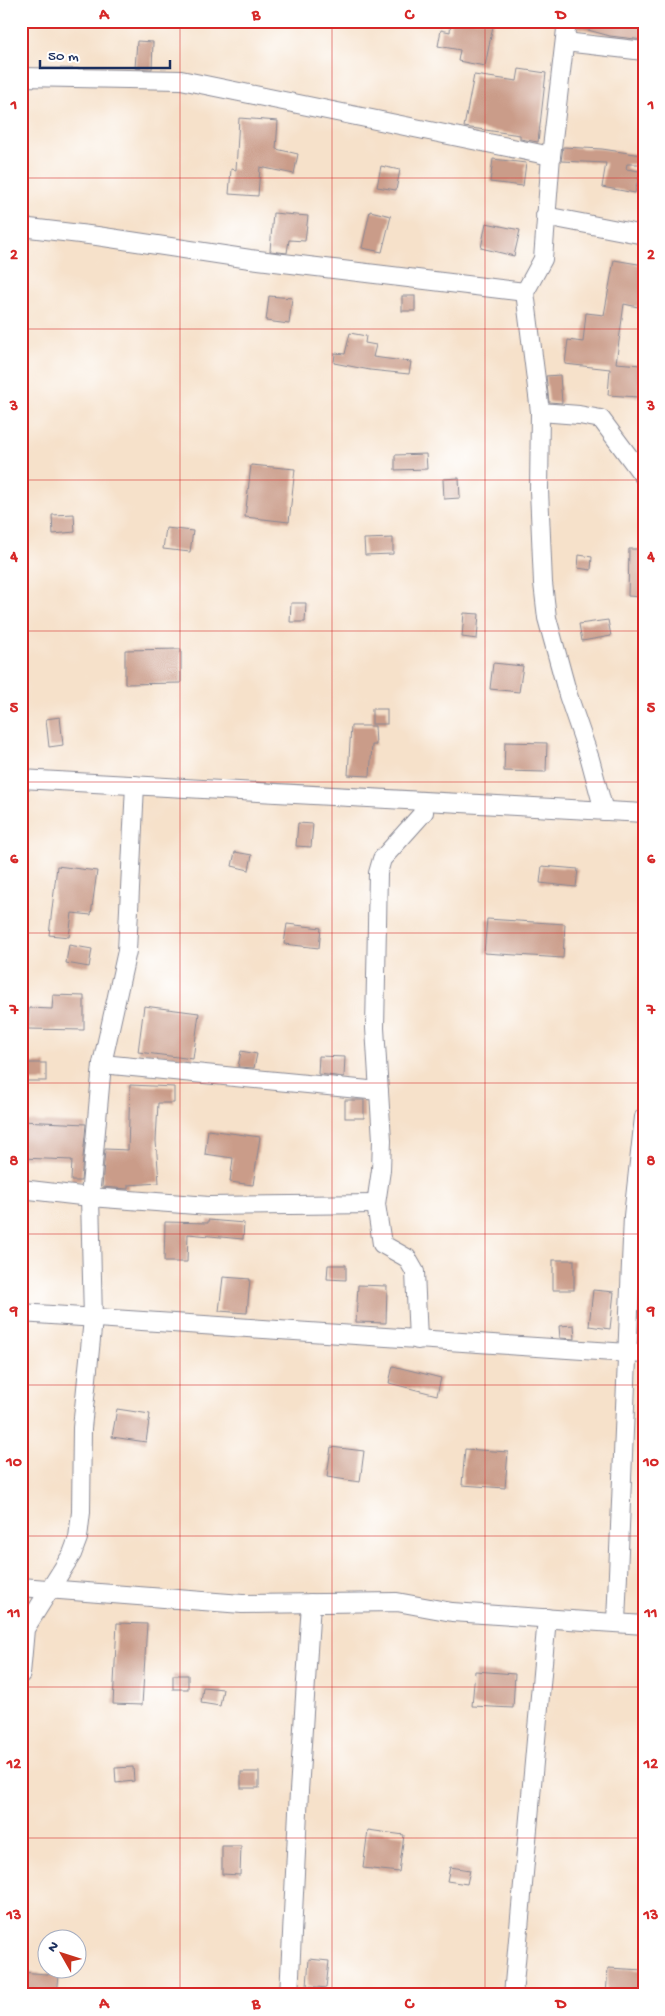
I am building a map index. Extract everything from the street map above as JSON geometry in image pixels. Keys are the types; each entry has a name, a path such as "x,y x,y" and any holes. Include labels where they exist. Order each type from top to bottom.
{"street":[{"path":"567,21 550,156 542,259 525,292 540,412 539,490 543,583 548,618 568,695 590,759 604,811"},
{"path":"565,42 644,51"},
{"path":"21,77 180,80 550,156"},
{"path":"546,216 644,235"},
{"path":"21,227 97,236 250,259 525,292"},
{"path":"540,412 601,418 644,476"},
{"path":"21,779 644,813"},
{"path":"21,1674 25,1629 72,1554 78,1538 81,1512 82,1428 94,1318 90,1197 102,1064 127,951 135,785"},
{"path":"418,1340 415,1272 407,1258 382,1244 376,1204 381,1170 382,1140 375,1028 378,873 382,859 424,812 420,801"},
{"path":"102,1064 379,1091"},
{"path":"616,1622 636,1353 639,1216 644,1117"},
{"path":"21,1189 90,1197 210,1206 376,1204"},
{"path":"21,1313 636,1353"},
{"path":"21,1587 242,1604 397,1602 452,1612 644,1625"},
{"path":"289,1995 299,1790 311,1603"},
{"path":"513,1995 547,1618"}],"building":[{"path":"451,21 494,21 485,66 458,61 460,50 438,46 441,30 450,32"},
{"path":"577,21 638,21 644,23 644,40 610,36 577,27"},
{"path":"137,41 153,42 152,69 135,68"},
{"path":"519,69 546,73 538,142 520,139 520,135 464,127 474,75 517,81"},
{"path":"239,118 278,121 276,149 298,154 294,174 260,167 258,196 229,194 231,169 236,170"},
{"path":"563,147 602,149 642,155 641,164 627,164 626,169 640,171 635,193 602,187 606,163 561,161"},
{"path":"493,159 526,163 523,186 490,182"},
{"path":"381,166 400,170 396,190 377,187"},
{"path":"370,211 391,216 382,252 362,248"},
{"path":"273,213 308,216 305,241 289,240 287,253 270,251"},
{"path":"486,223 520,230 514,256 481,248"},
{"path":"614,260 644,265 644,279 638,307 624,304 616,363 641,365 638,397 608,395 610,369 565,364 568,340 583,342 586,313 604,315"},
{"path":"269,296 292,298 289,324 266,321"},
{"path":"402,296 415,296 415,311 402,311"},
{"path":"350,333 366,336 365,343 376,345 373,357 411,362 409,374 370,370 334,363 335,353 345,354"},
{"path":"560,375 562,403 549,402 546,376"},
{"path":"426,454 427,469 395,470 395,455"},
{"path":"251,465 295,469 289,522 245,517"},
{"path":"459,478 460,498 444,499 443,479"},
{"path":"74,514 75,532 53,534 52,515"},
{"path":"166,528 193,531 190,552 163,549"},
{"path":"393,538 393,554 365,555 364,539"},
{"path":"629,549 641,549 641,597 628,596"},
{"path":"579,555 592,557 591,570 578,568"},
{"path":"291,603 306,603 305,622 290,622"},
{"path":"464,613 479,614 477,639 462,637"},
{"path":"608,620 611,636 582,641 579,624"},
{"path":"181,649 181,683 125,684 125,650"},
{"path":"493,663 523,666 519,692 490,689"},
{"path":"372,709 387,709 387,724 372,724"},
{"path":"60,717 63,745 49,747 46,719"},
{"path":"351,726 375,726 376,745 372,745 370,776 348,775"},
{"path":"505,742 547,743 546,772 504,771"},
{"path":"298,823 313,824 311,847 296,846"},
{"path":"235,852 252,855 249,870 232,866"},
{"path":"57,866 97,871 91,915 72,913 69,937 49,935"},
{"path":"542,866 578,869 576,887 540,883"},
{"path":"487,919 565,924 563,958 484,953"},
{"path":"287,924 321,928 319,948 284,944"},
{"path":"69,945 92,949 89,967 66,963"},
{"path":"53,995 84,996 84,1030 28,1029 29,1008 52,1009"},
{"path":"144,1006 199,1013 193,1059 138,1052"},
{"path":"241,1051 257,1054 254,1068 238,1067"},
{"path":"319,1056 345,1057 344,1077 318,1074"},
{"path":"25,1063 46,1063 46,1081 25,1081"},
{"path":"130,1085 174,1087 174,1103 158,1103 156,1141 159,1183 128,1185 128,1189 102,1187 105,1149 128,1150"},
{"path":"345,1100 364,1100 364,1118 345,1118"},
{"path":"21,1121 86,1124 81,1181 71,1181 72,1160 21,1158"},
{"path":"208,1130 260,1137 253,1185 230,1182 233,1158 205,1154"},
{"path":"208,1220 244,1223 243,1239 188,1234 187,1262 164,1262 165,1222 208,1223"},
{"path":"553,1260 574,1260 574,1290 553,1290"},
{"path":"328,1265 346,1265 346,1280 327,1279"},
{"path":"223,1277 250,1279 247,1313 219,1311"},
{"path":"358,1285 387,1286 386,1323 356,1322"},
{"path":"593,1290 614,1292 610,1329 589,1326"},
{"path":"574,1325 575,1339 560,1338 559,1326"},
{"path":"393,1366 441,1378 437,1395 389,1383"},
{"path":"117,1409 150,1414 146,1442 112,1437"},
{"path":"331,1447 364,1451 360,1482 327,1477"},
{"path":"465,1449 508,1452 505,1488 462,1485"},
{"path":"117,1623 147,1624 142,1705 113,1704"},
{"path":"475,1671 515,1674 513,1708 472,1706"},
{"path":"173,1675 188,1675 188,1689 173,1689"},
{"path":"203,1687 223,1689 220,1706 201,1703"},
{"path":"133,1767 134,1781 116,1783 115,1768"},
{"path":"241,1772 259,1772 259,1788 241,1788"},
{"path":"368,1830 404,1835 399,1872 363,1868"},
{"path":"222,1846 241,1846 240,1875 222,1874"},
{"path":"450,1867 470,1870 467,1884 447,1881"},
{"path":"309,1959 329,1961 326,1988 307,1986"},
{"path":"608,1968 644,1970 643,1995 606,1995"},
{"path":"21,1972 38,1973 38,1978 59,1978 57,1995 21,1995"}]}
